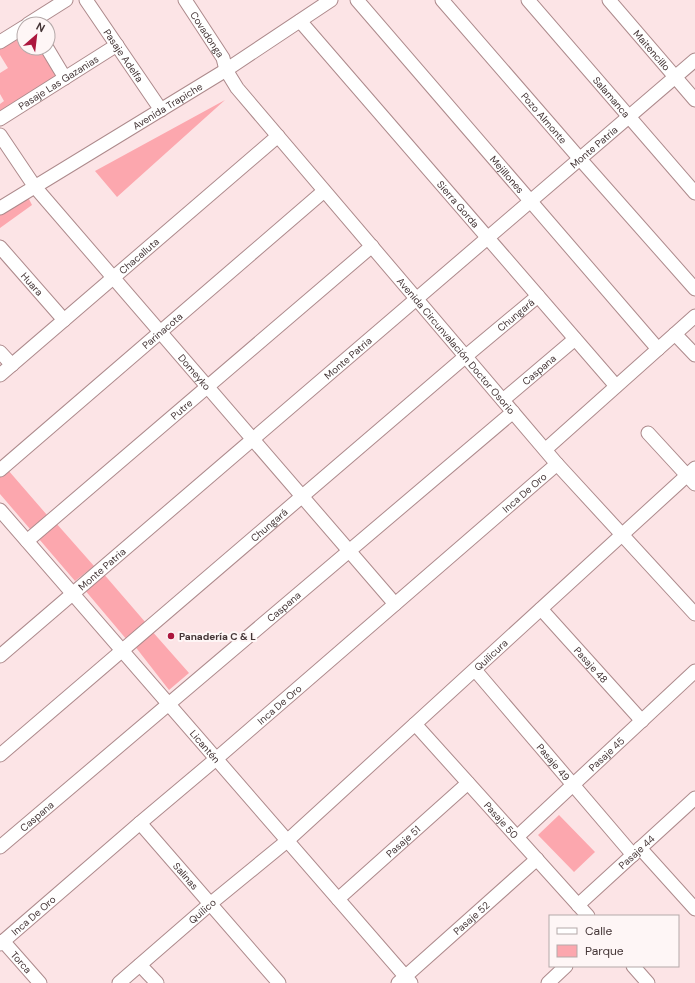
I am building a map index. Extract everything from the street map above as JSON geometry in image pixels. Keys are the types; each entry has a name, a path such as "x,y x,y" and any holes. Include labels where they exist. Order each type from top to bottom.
{"street":[{"path":"41,16 66,0"},
{"name":"Pasaje Adelfa","path":"86,0 161,110"},
{"name":"Covadonga","path":"185,0 223,58 226,70"},
{"name":"Avenida Trapiche","path":"0,208 226,70 331,0"},
{"name":"Mejillones","path":"356,0 658,349"},
{"name":"Pozo Almonte","path":"442,0 695,290"},
{"name":"Salamanca","path":"528,0 695,193"},
{"name":"Maitencillo","path":"609,0 695,100"},
{"name":"Sierra Gorda","path":"300,21 616,386"},
{"path":"0,42 16,32"},
{"name":"Pasaje Las Gazanias","path":"0,119 117,45"},
{"path":"52,56 65,78"},
{"name":"Monte Patria","path":"0,656 695,60"},
{"name":"Avenida Circunvalación Doctor Osorio","path":"226,70 237,88 557,464 695,614"},
{"name":"Domeyko","path":"0,135 35,187 395,604"},
{"name":"Chacalluta","path":"0,375 278,136"},
{"name":"Parinacota","path":"0,470 324,191"},
{"name":"Putre","path":"27,541 372,246"},
{"name":"Huara","path":"0,247 64,320"},
{"name":"Chungará","path":"0,755 538,296"},
{"path":"546,450 695,316"},
{"path":"675,334 695,355"},
{"name":"Caspana","path":"503,400 575,339"},
{"path":"0,352 12,365"},
{"name":"Caspana","path":"0,847 513,412"},
{"path":"648,433 692,476"},
{"name":"Inca De Oro","path":"1,943 557,464"},
{"name":"Quilicura","path":"288,841 622,535 692,476"},
{"name":"Licantén","path":"0,510 338,899 405,981"},
{"name":"Pasaje 48","path":"541,609 642,721"},
{"name":"Pasaje 49","path":"475,670 573,785 636,852 695,909"},
{"name":"Pasaje 45","path":"517,837 695,671"},
{"name":"Pasaje 50","path":"416,724 587,915"},
{"name":"Pasaje 51","path":"338,899 468,783"},
{"name":"Pasaje 44","path":"578,905 695,798"},
{"name":"Salinas","path":"140,823 279,983"},
{"name":"Quilico","path":"119,983 210,904 288,841"},
{"name":"Pasaje 52","path":"405,981 537,859"},
{"name":"Torca","path":"1,943 40,983"},
{"path":"140,964 157,983"},
{"path":"548,983 565,967"},
{"path":"634,967 648,983"}],"green space":[{"path":"16,34 16,56 51,56 63,77 0,118 0,104 4,101 0,94 0,73 8,68 0,55 0,44"},
{"path":"225,100 117,197 95,171"},
{"path":"28,197 32,205 0,228 0,215"},
{"path":"8,470 47,515 30,529 0,494 0,477"},
{"path":"56,523 94,566 75,581 39,539"},
{"path":"102,572 146,623 127,640 84,589"},
{"path":"151,630 189,673 169,690 134,645"},
{"path":"559,815 595,852 574,872 538,835"}],"place":[{"name":"Panadería C & L","path":"171,636"}]}
